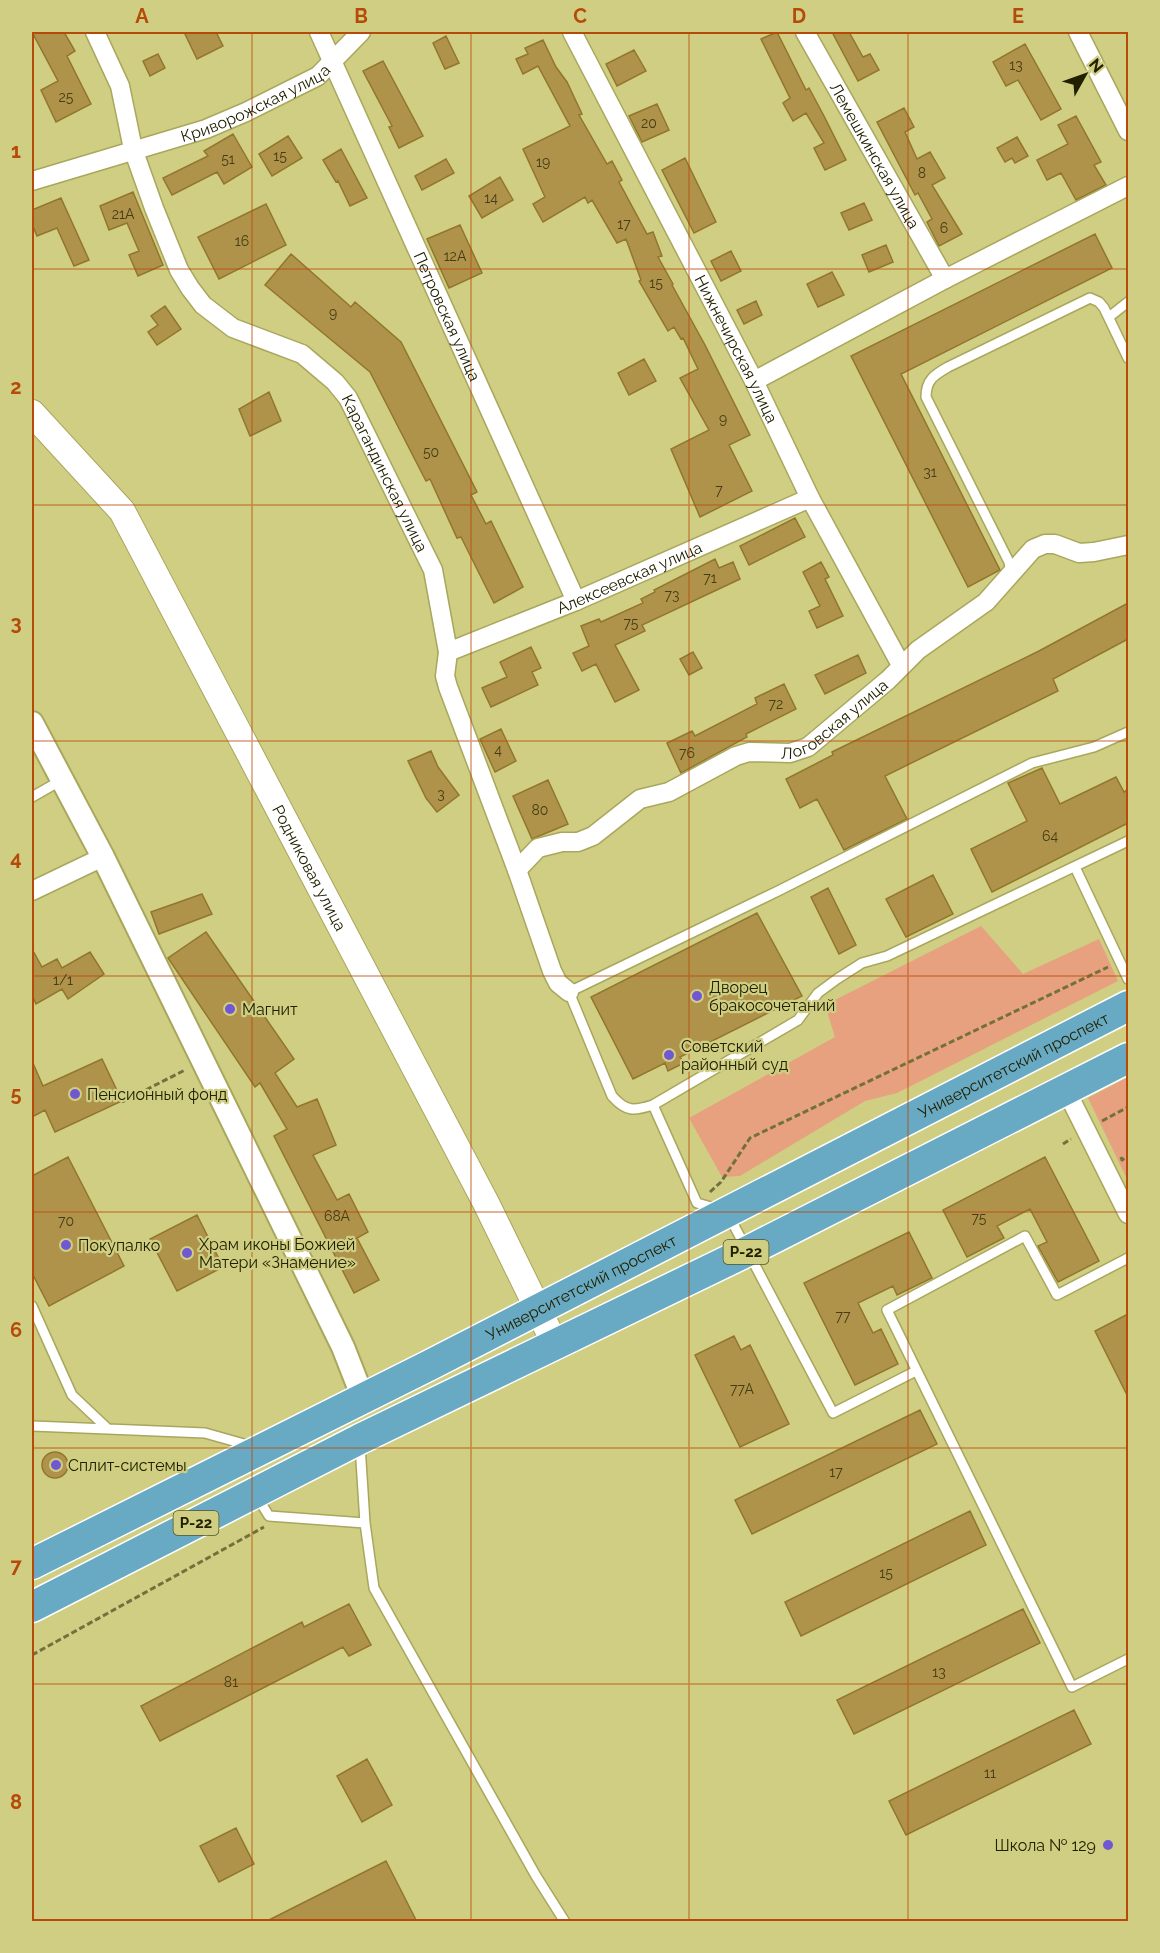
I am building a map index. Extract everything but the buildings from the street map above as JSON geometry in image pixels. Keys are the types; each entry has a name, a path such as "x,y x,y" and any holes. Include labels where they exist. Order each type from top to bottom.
{"highway":[{"name":"Университетский проспект","path":"32,1564 538,1310 1128,1006"},
{"name":"Р-22","path":"32,1607 360,1439 748,1251 1128,1058"}],"main road":[{"name":"Родниковая улица","path":"32,413 122,511 491,1213 555,1344"}],"street":[{"name":"Карагандинская улица","path":"94,32 120,86 134,149 179,270 203,305 233,328 302,354 335,382 348,398 433,570 448,652 445,676 448,687 517,870 552,971 558,983 569,992"},
{"name":"Петровская улица","path":"318,32 334,61 576,601"},
{"name":"Криворожская улица","path":"32,181 206,129 246,112 305,84 334,61 344,46 361,32"},
{"name":"Нижнечирская улица","path":"572,32 754,381 810,498 901,665"},
{"name":"Лемешкинская улица","path":"805,32 945,279"},
{"path":"1077,32 1128,131"},
{"path":"754,381 945,279 1128,186"},
{"name":"Алексеевская улица","path":"448,652 576,601 810,498"},
{"name":"Логовская улица","path":"517,870 538,848 562,842 578,842 593,836 640,799 669,792 736,756 750,752 790,753 808,747 888,680 901,665 986,602 1033,549 1045,544 1055,544 1079,553 1128,545"},
{"path":"32,723 60,781 103,857 344,1347 363,1398 360,1439"},
{"path":"32,891 103,857"},
{"path":"1066,1090 1128,1214"}],"lane":[{"path":"1011,576 1009,562 926,397 926,386 932,376 948,367 1090,298 1100,302 1128,358"},
{"path":"1109,317 1128,302"},
{"path":"1128,732 1094,747 1032,763 778,891 569,992 612,1096 625,1109 634,1111 653,1105 798,1020 818,993 862,963 887,956 1128,841"},
{"path":"32,796 60,781"},
{"path":"1075,867 1128,979"},
{"path":"653,1105 698,1203 727,1212 833,1413 916,1371"},
{"path":"1128,1258 1056,1295 1025,1236 887,1310 1072,1687 1128,1659"},
{"path":"32,1306 72,1395 108,1429"},
{"path":"32,1426 205,1433 262,1449"},
{"path":"360,1439 365,1523 374,1588 530,1866 565,1922"},
{"path":"255,1493 269,1516 365,1523"}],"path":[{"path":"698,1203 721,1182 750,1138 1120,962"},
{"path":"122,1102 164,1081"},
{"path":"1102,1121 1128,1107"},
{"path":"32,1655 280,1518"}],"shaded area":[{"path":"981,926 1023,974 1099,939 1118,981 897,1093 865,1101 740,1176 722,1177 689,1118 835,1037 825,1005"},
{"path":"1128,1077 1128,1181 1088,1098"}],"place":[{"name":"Дворец бракосочетаний","path":"697,996"},
{"name":"Магнит","path":"230,1009"},
{"name":"Советский районный суд","path":"669,1055"},
{"name":"Пенсионный фонд","path":"75,1094"},
{"name":"Покупалко","path":"66,1245"},
{"name":"Храм иконы Божией Матери «Знамение»","path":"187,1253"},
{"name":"Сплит-системы","path":"56,1465"},
{"name":"Школа № 129","path":"1108,1845"}]}
